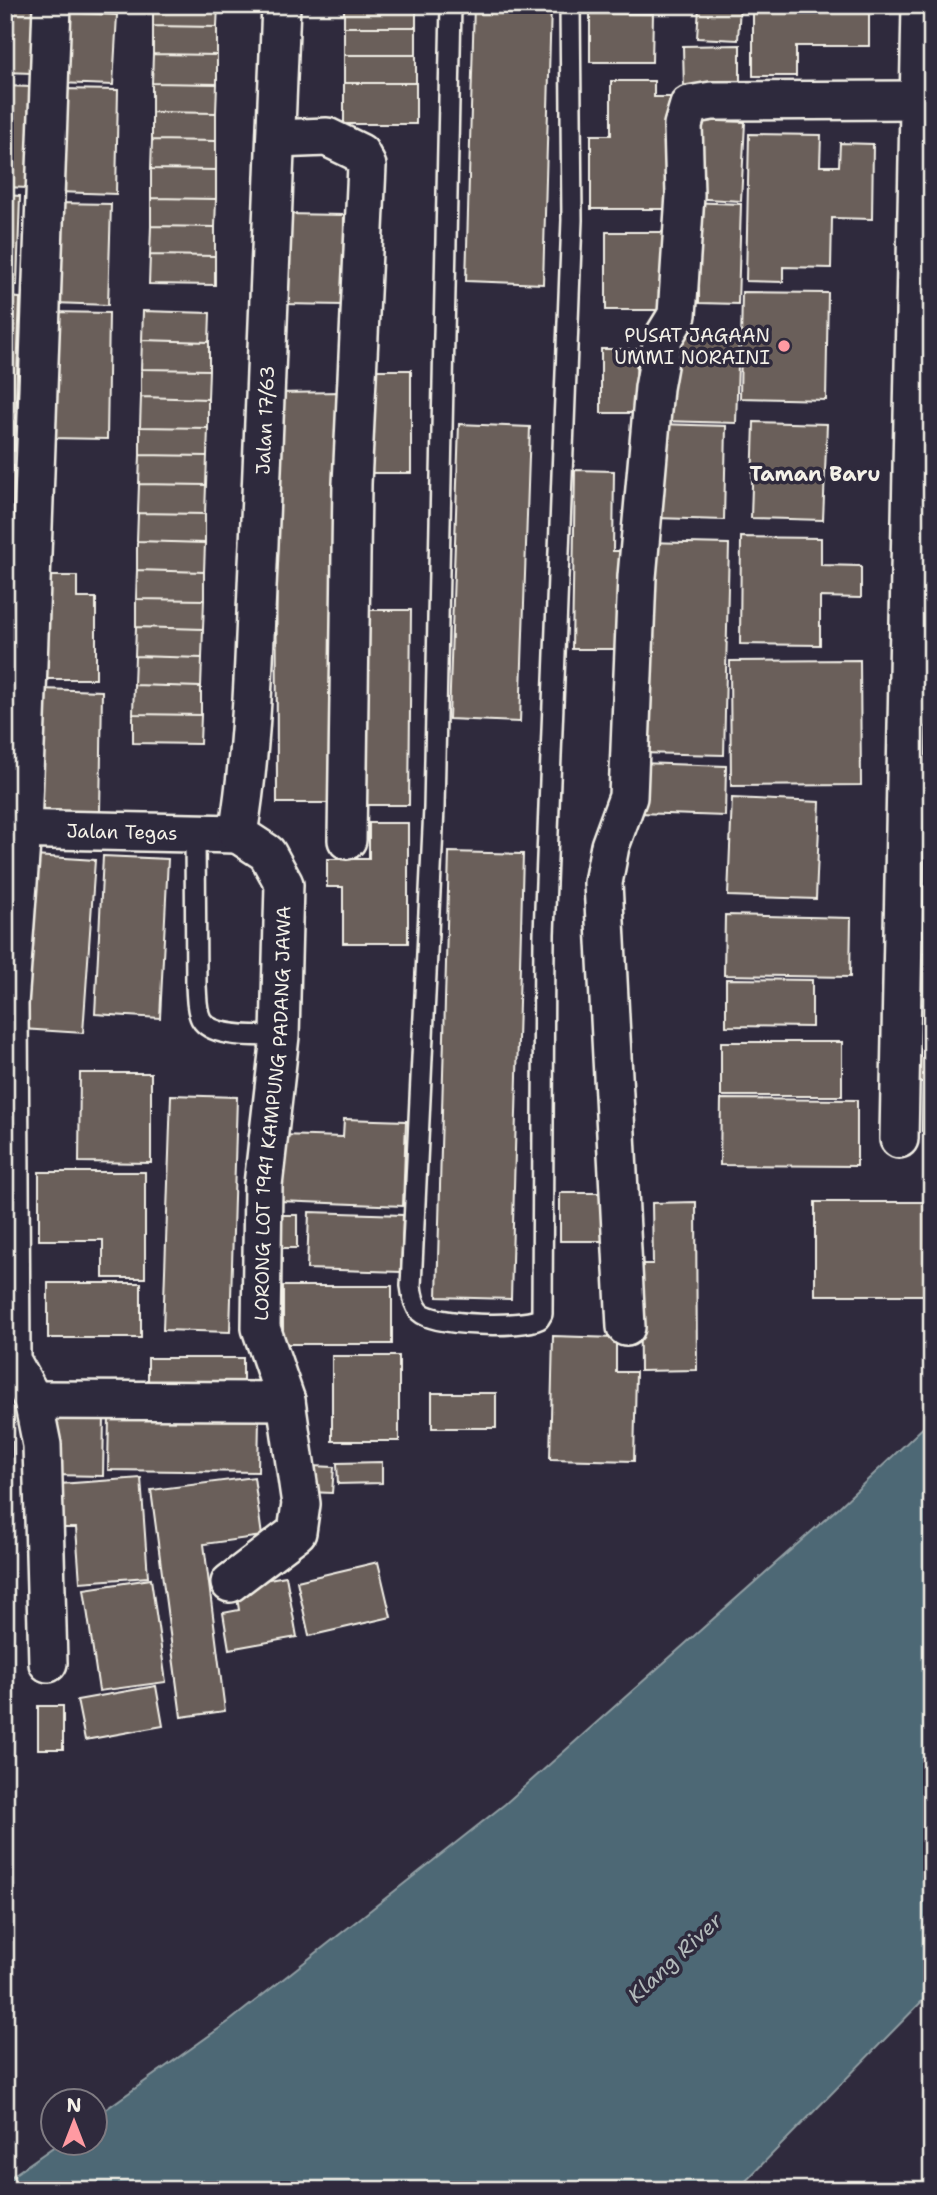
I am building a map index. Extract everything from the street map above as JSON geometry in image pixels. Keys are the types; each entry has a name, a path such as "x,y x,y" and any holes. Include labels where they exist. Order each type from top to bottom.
{"street":[{"path":"48,1662 42,1444 33,1400 11,1360 9,1004 14,829 52,5"},
{"name":"Jalan 17/63","path":"238,834 247,767 253,659 269,342 281,5"},
{"path":"899,1139 921,5"},
{"path":"626,1327 603,883 610,846 628,797 638,577 654,388 663,338 677,315 679,291 685,195 683,125 689,105 712,101 919,100"},
{"path":"276,139 327,137 360,153 368,166 352,484 347,840"},
{"name":"Jalan Tegas","path":"14,829 238,834"},
{"name":"LORONG LOT 1941 KAMPUNG PADANG JAWA","path":"230,1583 297,1532 300,1504 286,1402 261,1328 263,1185 280,1036 284,884 267,853 238,834"},
{"path":"33,1400 286,1402"}],"lane":[{"path":"451,5 434,808 411,1286 414,1301 421,1312 434,1320 524,1324 539,1320 542,1314 544,934 572,220 570,5"},
{"path":"195,833 196,986 201,1019 218,1032 280,1036"}],"water":[{"name":"Klang River","path":"932,1419 932,1991 737,2190 5,2190 5,2181 41,2156 108,2156 108,2108 231,2020 505,1804 839,1507"}],"building":[{"path":"5,5 33,5 31,73 5,72"},
{"path":"153,5 218,5 217,27 153,26"},
{"path":"344,5 416,5 416,27 344,27"},
{"path":"474,5 551,5 543,284 466,281"},
{"path":"591,5 653,5 653,7"},
{"path":"676,5 740,5 738,40 697,38 699,7"},
{"path":"753,5 869,5 869,46 796,46 796,76 753,76"},
{"path":"61,12 117,15 113,85 58,83"},
{"path":"590,13 653,14 652,62 590,62"},
{"path":"153,26 217,27 217,55 153,54"},
{"path":"344,27 416,27 416,55 344,55"},
{"path":"740,45 740,90 684,90 683,46"},
{"path":"153,54 217,55 217,84 152,83"},
{"path":"344,55 416,55 416,83 344,83"},
{"path":"611,81 654,81 654,97 670,97 670,209 591,209 591,135 611,135"},
{"path":"152,83 217,84 216,113 152,112"},
{"path":"344,83 416,83 416,124 344,124"},
{"path":"5,86 32,87 28,188 5,187"},
{"path":"59,89 118,90 116,194 57,192"},
{"path":"152,112 216,113 216,141 152,140"},
{"path":"693,120 745,122 741,201 689,198"},
{"path":"749,134 821,135 820,166 839,166 840,143 873,144 872,219 832,218 831,268 783,267 783,282 746,281"},
{"path":"152,140 216,141 216,170 151,169"},
{"path":"151,169 216,170 216,199 151,198"},
{"path":"5,195 20,196 17,285 5,285"},
{"path":"151,198 216,199 215,227 151,226"},
{"path":"688,202 741,204 738,304 699,303 699,288 685,287"},
{"path":"57,203 111,204 108,305 54,303"},
{"path":"284,214 344,215 343,305 283,304"},
{"path":"151,226 215,227 215,256 150,255"},
{"path":"606,232 672,232 672,310 606,310"},
{"path":"150,255 215,256 215,285 149,284"},
{"name":"PUSAT JAGAAN UMMI NORAINI","path":"742,292 828,293 826,400 740,398"},
{"path":"5,297 20,298 14,451 5,450"},
{"path":"143,311 210,313 209,342 142,340"},
{"path":"51,312 109,313 107,439 48,438"},
{"path":"671,331 739,334 736,423 663,421"},
{"path":"142,340 209,342 209,370 141,369"},
{"path":"601,349 636,349 637,413 601,413"},
{"path":"141,369 209,370 208,399 141,397"},
{"path":"370,370 411,370 411,473 370,473"},
{"path":"342,392 343,803 277,803 276,393"},
{"path":"141,397 208,399 208,428 140,427"},
{"path":"754,422 827,424 823,520 751,518"},
{"path":"459,424 530,427 520,722 449,719"},
{"path":"657,424 726,426 724,520 655,518"},
{"path":"140,427 208,428 207,456 140,455"},
{"path":"140,455 207,456 206,485 139,484"},
{"path":"5,465 14,466 12,561 5,561"},
{"path":"575,470 614,471 613,551 620,551 618,649 572,649"},
{"path":"926,477 932,477 932,505 926,505"},
{"path":"139,484 206,485 205,514 138,513"},
{"path":"138,513 205,514 205,543 137,541"},
{"path":"741,537 821,538 821,565 861,566 861,598 820,597 820,645 740,644"},
{"path":"137,541 205,543 204,572 137,570"},
{"path":"644,542 729,544 724,755 639,753"},
{"path":"137,570 204,572 204,600 136,599"},
{"path":"41,576 77,576 77,598 96,598 96,679 40,679"},
{"path":"5,578 10,578 8,680 5,680"},
{"path":"136,599 204,600 203,629 136,627"},
{"path":"359,610 411,610 409,805 357,805"},
{"path":"136,627 203,629 202,658 135,656"},
{"path":"919,632 932,632 932,660 919,660"},
{"path":"135,656 202,658 201,687 134,685"},
{"path":"860,660 861,785 731,786 730,661"},
{"path":"134,685 201,687 201,715 133,714"},
{"path":"5,686 8,687 5,763"},
{"path":"41,689 102,691 100,812 39,810"},
{"path":"133,714 201,715 200,744 133,743"},
{"path":"640,763 726,766 725,816 638,813"},
{"path":"732,798 820,802 816,899 728,896"},
{"path":"369,823 408,823 408,943 343,943 343,887 327,887 327,859 369,859"},
{"path":"449,852 523,854 511,1299 437,1297"},
{"path":"34,856 95,860 83,1033 22,1029"},
{"path":"103,856 168,859 160,1018 95,1014"},
{"path":"725,915 851,918 850,977 724,975"},
{"path":"915,953 932,953 932,1005 914,1004"},
{"path":"726,979 812,980 812,1027 726,1026"},
{"path":"721,1042 842,1042 842,1096 721,1096"},
{"path":"914,1052 932,1052 932,1131 922,1131 923,1082 913,1082"},
{"path":"80,1073 151,1073 151,1163 79,1162"},
{"path":"171,1095 237,1097 230,1332 163,1330"},
{"path":"721,1099 857,1100 857,1166 720,1165"},
{"path":"344,1119 406,1121 403,1206 279,1201 282,1135 343,1137"},
{"path":"39,1172 145,1172 145,1278 103,1278 103,1240 39,1240"},
{"path":"560,1193 613,1193 613,1241 560,1241"},
{"path":"696,1202 697,1370 640,1371 639,1264 653,1264 652,1203"},
{"path":"815,1202 930,1202 930,1295 815,1295"},
{"path":"309,1212 403,1215 401,1272 307,1269"},
{"path":"272,1215 297,1215 297,1248 272,1248"},
{"path":"48,1283 141,1283 141,1338 48,1338"},
{"path":"283,1286 392,1286 392,1344 283,1344"},
{"path":"553,1336 616,1338 616,1372 636,1372 634,1461 550,1459"},
{"path":"332,1356 399,1356 399,1441 332,1441"},
{"path":"148,1358 243,1358 243,1395 148,1395"},
{"path":"432,1393 496,1393 496,1428 432,1428"},
{"path":"53,1414 104,1415 103,1476 51,1475"},
{"path":"109,1416 259,1418 258,1472 108,1470"},
{"path":"5,1442 12,1442 13,1488 5,1488"},
{"path":"382,1462 382,1483 338,1484 337,1463"},
{"path":"312,1466 334,1467 332,1493 310,1492"},
{"path":"254,1477 262,1536 204,1544 225,1711 181,1717 151,1490"},
{"path":"141,1478 148,1577 80,1582 76,1528 63,1528 60,1484"},
{"path":"378,1562 391,1617 309,1636 297,1581"},
{"path":"286,1576 297,1637 229,1649 223,1613 239,1610 235,1585"},
{"path":"151,1579 166,1682 99,1691 84,1589"},
{"path":"156,1686 163,1726 85,1740 77,1700"},
{"path":"38,1706 63,1706 63,1749 38,1749"}],"place":[{"name":"PUSAT JAGAAN UMMI NORAINI","path":"784,346"}],"district":[{"name":"Taman Baru","path":"815,474"}]}
